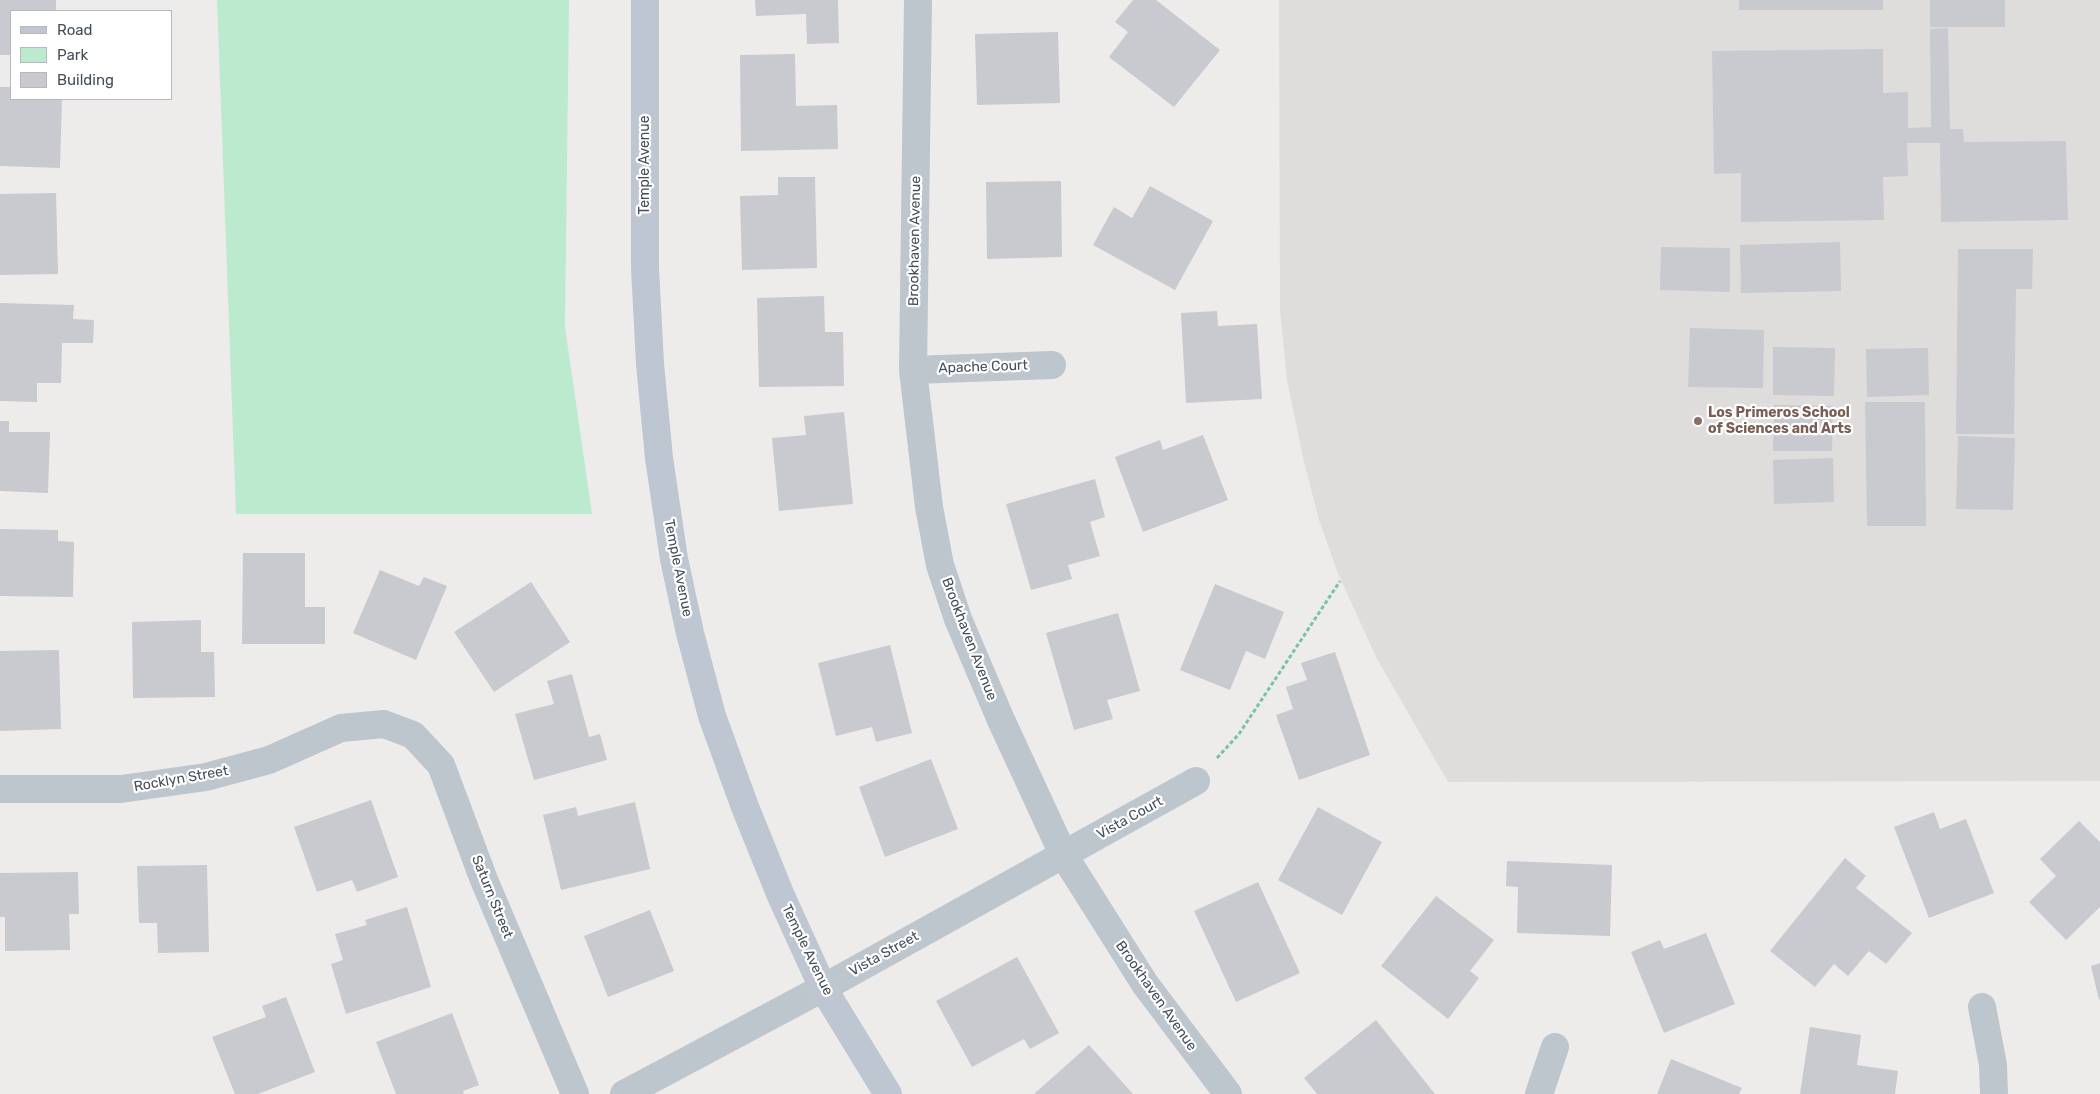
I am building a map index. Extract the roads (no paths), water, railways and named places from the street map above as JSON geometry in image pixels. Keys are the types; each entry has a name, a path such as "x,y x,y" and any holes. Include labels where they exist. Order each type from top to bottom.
{"main road":[{"name":"Temple Avenue","path":"644,0 646,288 659,458 674,559 690,633 712,716 745,808 774,879 823,988 888,1094"}],"street":[{"name":"Brookhaven Avenue","path":"918,0 913,370 930,507 940,565 958,619 1001,720 1063,854 1145,984 1228,1094"},
{"name":"Apache Court","path":"913,370 1052,365"},
{"name":"Rocklyn Street","path":"0,789 121,789 206,778 269,760 341,728 384,724"},
{"name":"Saturn Street","path":"384,724 413,735 441,765 484,880 575,1094"},
{"name":"Vista Court","path":"1063,854 1196,781"},
{"name":"Vista Street","path":"624,1094 823,988 1063,854"},
{"path":"1982,1007 1993,1065 1994,1094"},
{"path":"1539,1094 1555,1047"}],"place":[{"name":"Los Primeros School of Sciences and Arts","path":"1698,421"}]}
